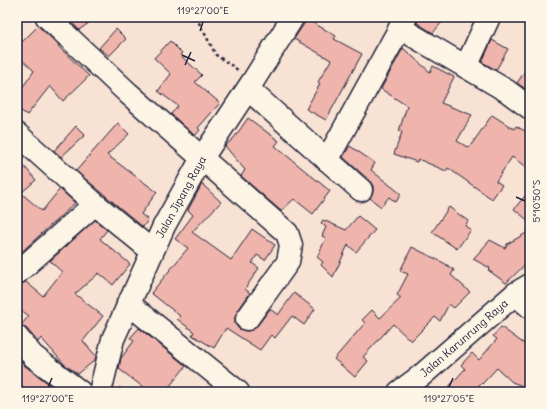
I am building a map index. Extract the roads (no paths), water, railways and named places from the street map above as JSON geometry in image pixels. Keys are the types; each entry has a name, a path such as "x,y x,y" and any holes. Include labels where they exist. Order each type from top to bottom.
{"street":[{"path":"47,17 128,93 287,233 291,245 288,262 247,320"},
{"name":"Jalan Jipang Raya","path":"100,392 112,339 164,226 202,158 251,85 293,17"},
{"path":"466,67 489,17"},
{"path":"327,160 403,23 466,67 507,91 530,108"},
{"path":"251,85 327,160 361,190"},
{"path":"17,134 95,204 152,251"},
{"path":"17,273 95,204"},
{"name":"Jalan Karunrung Raya","path":"399,392 525,295"},
{"path":"128,303 238,392"},
{"path":"17,337 33,356 80,392"}]}
